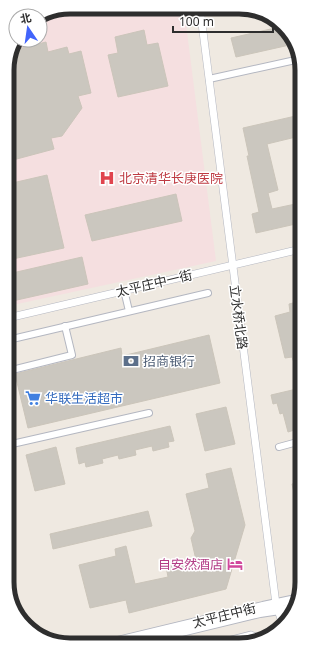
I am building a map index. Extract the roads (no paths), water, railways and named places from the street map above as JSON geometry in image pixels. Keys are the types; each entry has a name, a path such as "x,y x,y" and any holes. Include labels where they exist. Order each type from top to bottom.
{"main road":[{"name":"太平庄中街","path":"157,638 260,613 292,601"},
{"name":"太平庄中街","path":"130,638 263,606 288,608"}],"street":[{"name":"立水桥北路","path":"201,14 277,607 281,619"},
{"path":"209,79 294,60"},
{"name":"太平庄中一街","path":"14,317 295,250"},
{"path":"124,290 129,311"},
{"path":"14,339 208,293"},
{"path":"14,370 72,355 65,326"},
{"path":"14,444 149,413"},
{"path":"279,446 295,442"}],"lane":[{"path":"232,638 251,633 256,635"}],"place":[{"name":"北京清华长庚医院","path":"107,178"},
{"name":"招商银行","path":"131,361"},
{"name":"华联生活超市","path":"33,398"},
{"name":"自安然酒店","path":"235,564"}]}
